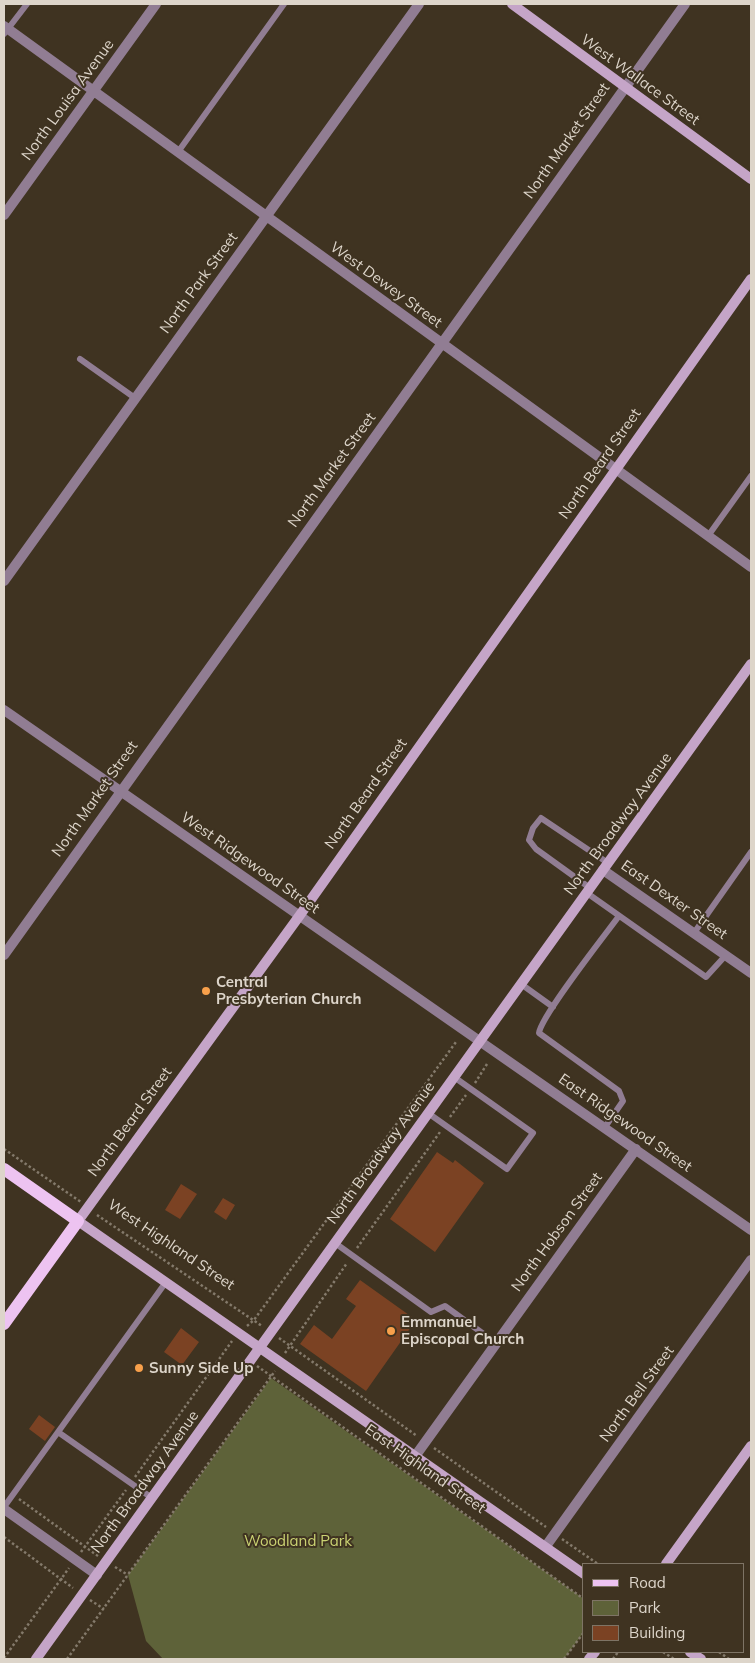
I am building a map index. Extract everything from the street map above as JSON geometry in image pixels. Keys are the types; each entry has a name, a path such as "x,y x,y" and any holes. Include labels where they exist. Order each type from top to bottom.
{"main road":[{"path":"4,1169 78,1221"},
{"name":"North Beard Street","path":"4,1324 78,1221"}],"street":[{"name":"North Louisa Avenue","path":"4,215 156,4"},
{"name":"North Park Street","path":"4,581 419,4"},
{"name":"West Wallace Street","path":"512,4 751,179"},
{"name":"North Market Street","path":"4,955 119,791 685,4"},
{"name":"West Dewey Street","path":"5,30 178,152 265,217 751,567"},
{"name":"North Beard Street","path":"78,1221 300,915 751,280"},
{"name":"North Broadway Avenue","path":"36,1659 751,664"},
{"name":"West Ridgewood Street","path":"4,710 481,1040"},
{"name":"East Dexter Street","path":"606,866 694,933 751,973"},
{"name":"East Ridgewood Street","path":"481,1040 751,1230"},
{"name":"North Hobson Street","path":"416,1455 636,1149"},
{"path":"78,1221 260,1347"},
{"name":"North Bell Street","path":"546,1546 751,1260"},
{"name":"East Highland Street","path":"260,1347 582,1573"},
{"path":"667,1563 750,1452"},
{"path":"4,1508 96,1574"}],"lane":[{"path":"5,30 27,4"},
{"path":"178,152 284,4"},
{"path":"80,359 135,398"},
{"path":"708,536 751,476"},
{"path":"606,866 541,818 533,828 529,840 536,849 619,916 706,977 726,955"},
{"path":"694,933 751,852"},
{"path":"605,1127 623,1101 619,1091 539,1033 540,1027 553,1007 619,916"},
{"path":"521,984 553,1007"},
{"path":"428,1113 507,1169 533,1133 454,1077"},
{"path":"334,1244 431,1312 444,1306 496,1343"},
{"path":"4,1508 166,1282"},
{"path":"58,1432 152,1498"}],"path":[{"path":"4,1658 240,1333 254,1320 456,1042"},
{"name":"West Highland Street","path":"4,1149 101,1218 271,1332"},
{"name":"East Highland Street","path":"250,1361 582,1598"},
{"path":"13,1495 106,1562 128,1575"},
{"path":"4,1537 104,1609"},
{"path":"564,1659 582,1635"}],"green space":[{"name":"Woodland Park","path":"271,1378 582,1598 582,1635 564,1659 163,1659 146,1641 128,1575"}],"building":[{"path":"437,1152 453,1163 455,1160 484,1183 435,1252 390,1219"},
{"path":"181,1184 197,1194 180,1219 165,1210"},
{"path":"223,1198 235,1205 226,1220 214,1212"},
{"name":"Emmanuel Episcopal Church","path":"360,1280 416,1320 366,1391 300,1344 314,1325 332,1339 356,1306 346,1299"},
{"path":"181,1328 199,1342 182,1365 164,1352"},
{"path":"39,1415 55,1427 45,1441 29,1429"}],"place":[{"name":"Central Presbyterian Church","path":"206,991"},
{"name":"Emmanuel Episcopal Church","path":"391,1331"},
{"name":"Sunny Side Up","path":"139,1368"}]}
